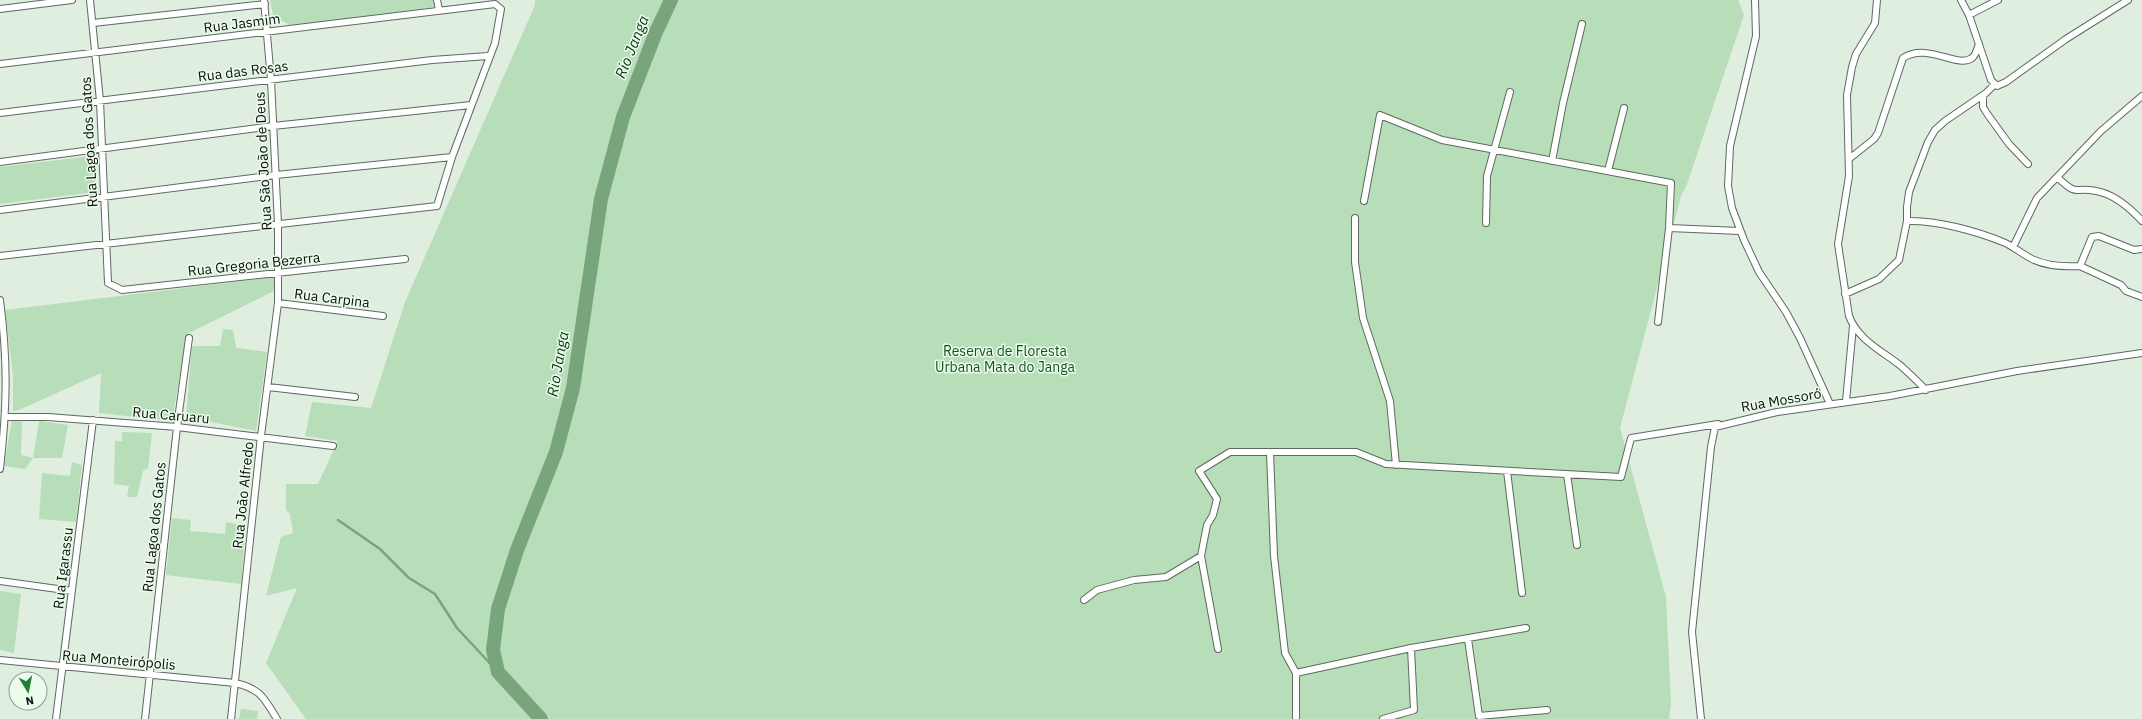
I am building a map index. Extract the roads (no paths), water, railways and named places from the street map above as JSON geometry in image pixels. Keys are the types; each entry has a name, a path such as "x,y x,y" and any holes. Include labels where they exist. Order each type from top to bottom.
{"street":[{"path":"0,9 72,0"},
{"name":"Rua Lagoa dos Gatos","path":"90,0 100,101 108,283"},
{"path":"437,0 439,10"},
{"path":"1755,0 1756,36 1730,146 1728,186 1732,208 1740,231 1759,272 1786,312 1800,338 1830,404"},
{"path":"1846,401 1853,326 1845,294 1838,244 1848,176 1848,95 1852,67 1860,46 1875,23 1877,0"},
{"path":"1961,0 1969,15 1994,84"},
{"path":"1969,15 1998,0"},
{"path":"1994,84 1997,86 2006,82 2066,39 2128,0"},
{"path":"93,23 265,2"},
{"name":"Rua São João de Deus","path":"265,2 276,175 279,273"},
{"name":"Rua Jasmim","path":"0,64 487,4 499,6 501,14 495,43 488,56"},
{"path":"1552,161 1563,103 1582,24"},
{"path":"1849,159 1868,145 1878,134 1903,58 1917,52 1969,60 1975,55 1979,44"},
{"path":"0,256 437,206 452,157 488,56"},
{"name":"Rua das Rosas","path":"0,114 432,60 488,56"},
{"path":"1845,294 1879,279 1899,260 1907,221 1907,206 1910,192 1928,142 1935,130 1945,120 1983,96 1994,84"},
{"path":"1486,223 1487,176 1510,92"},
{"path":"1983,96 1983,107 1988,115 2010,144 2028,164"},
{"path":"2013,247 2038,198 2101,131 2142,96"},
{"path":"0,162 273,126 471,104"},
{"path":"1608,171 1624,108"},
{"path":"1364,201 1380,115 1442,140 1671,183 1669,228 1658,322"},
{"path":"0,210 276,175 452,157"},
{"path":"2058,178 2071,190 2076,192 2096,191 2107,195 2122,203 2142,221"},
{"path":"1355,218 1355,262 1363,318 1390,400 1396,465"},
{"path":"1907,221 1954,227 1992,238 2013,247 2040,262 2059,266 2080,266 2121,285 2126,291 2142,298"},
{"path":"1669,228 1740,231"},
{"path":"2080,266 2092,237 2098,236 2134,250 2142,249"},
{"name":"Rua Gregoria Bezerra","path":"108,283 122,290 405,259"},
{"name":"Rua João Alfredo","path":"231,719 261,436 278,303 279,273"},
{"name":"Rua Carpina","path":"278,303 383,316"},
{"path":"0,304 6,345 6,417 0,469"},
{"path":"1853,326 1859,334 1901,367 1926,390"},
{"name":"Rua Lagoa dos Gatos","path":"145,719 177,427 189,338"},
{"name":"Rua Mossoró","path":"1567,474 1621,477 1631,438 1718,424 1776,412 1926,390 2017,371 2142,353"},
{"path":"268,387 355,397"},
{"name":"Rua Caruaru","path":"6,417 48,417 177,427 261,436 333,446"},
{"name":"Rua Igarassu","path":"56,719 93,420"},
{"path":"1701,719 1692,646 1692,622 1713,430 1718,424"},
{"path":"1218,649 1201,556 1207,525 1213,516 1217,499 1199,471 1230,452 1356,452 1386,464 1567,474 1578,545"},
{"path":"1270,452 1274,556 1285,653 1296,673 1296,719"},
{"path":"1507,471 1522,593"},
{"path":"1084,600 1097,590 1134,580 1166,577 1201,556"},
{"path":"0,581 72,591"},
{"path":"1296,673 1411,648 1526,628"},
{"path":"1468,638 1479,716 1547,710"},
{"path":"1383,719 1414,710 1411,648"},
{"name":"Rua Monteirópolis","path":"0,660 235,684 250,687 259,692 277,719"}],"waterway":[{"name":"Rio Janga","path":"541,719 498,672 493,650 498,609 517,550 556,452 573,388 601,199 623,117 656,32 671,0"},
{"path":"338,520 380,549 409,578 435,594 457,628 498,672"}],"park label":[{"name":"Reserva de Floresta Urbana Mata do Janga","path":"1005,360"}]}
